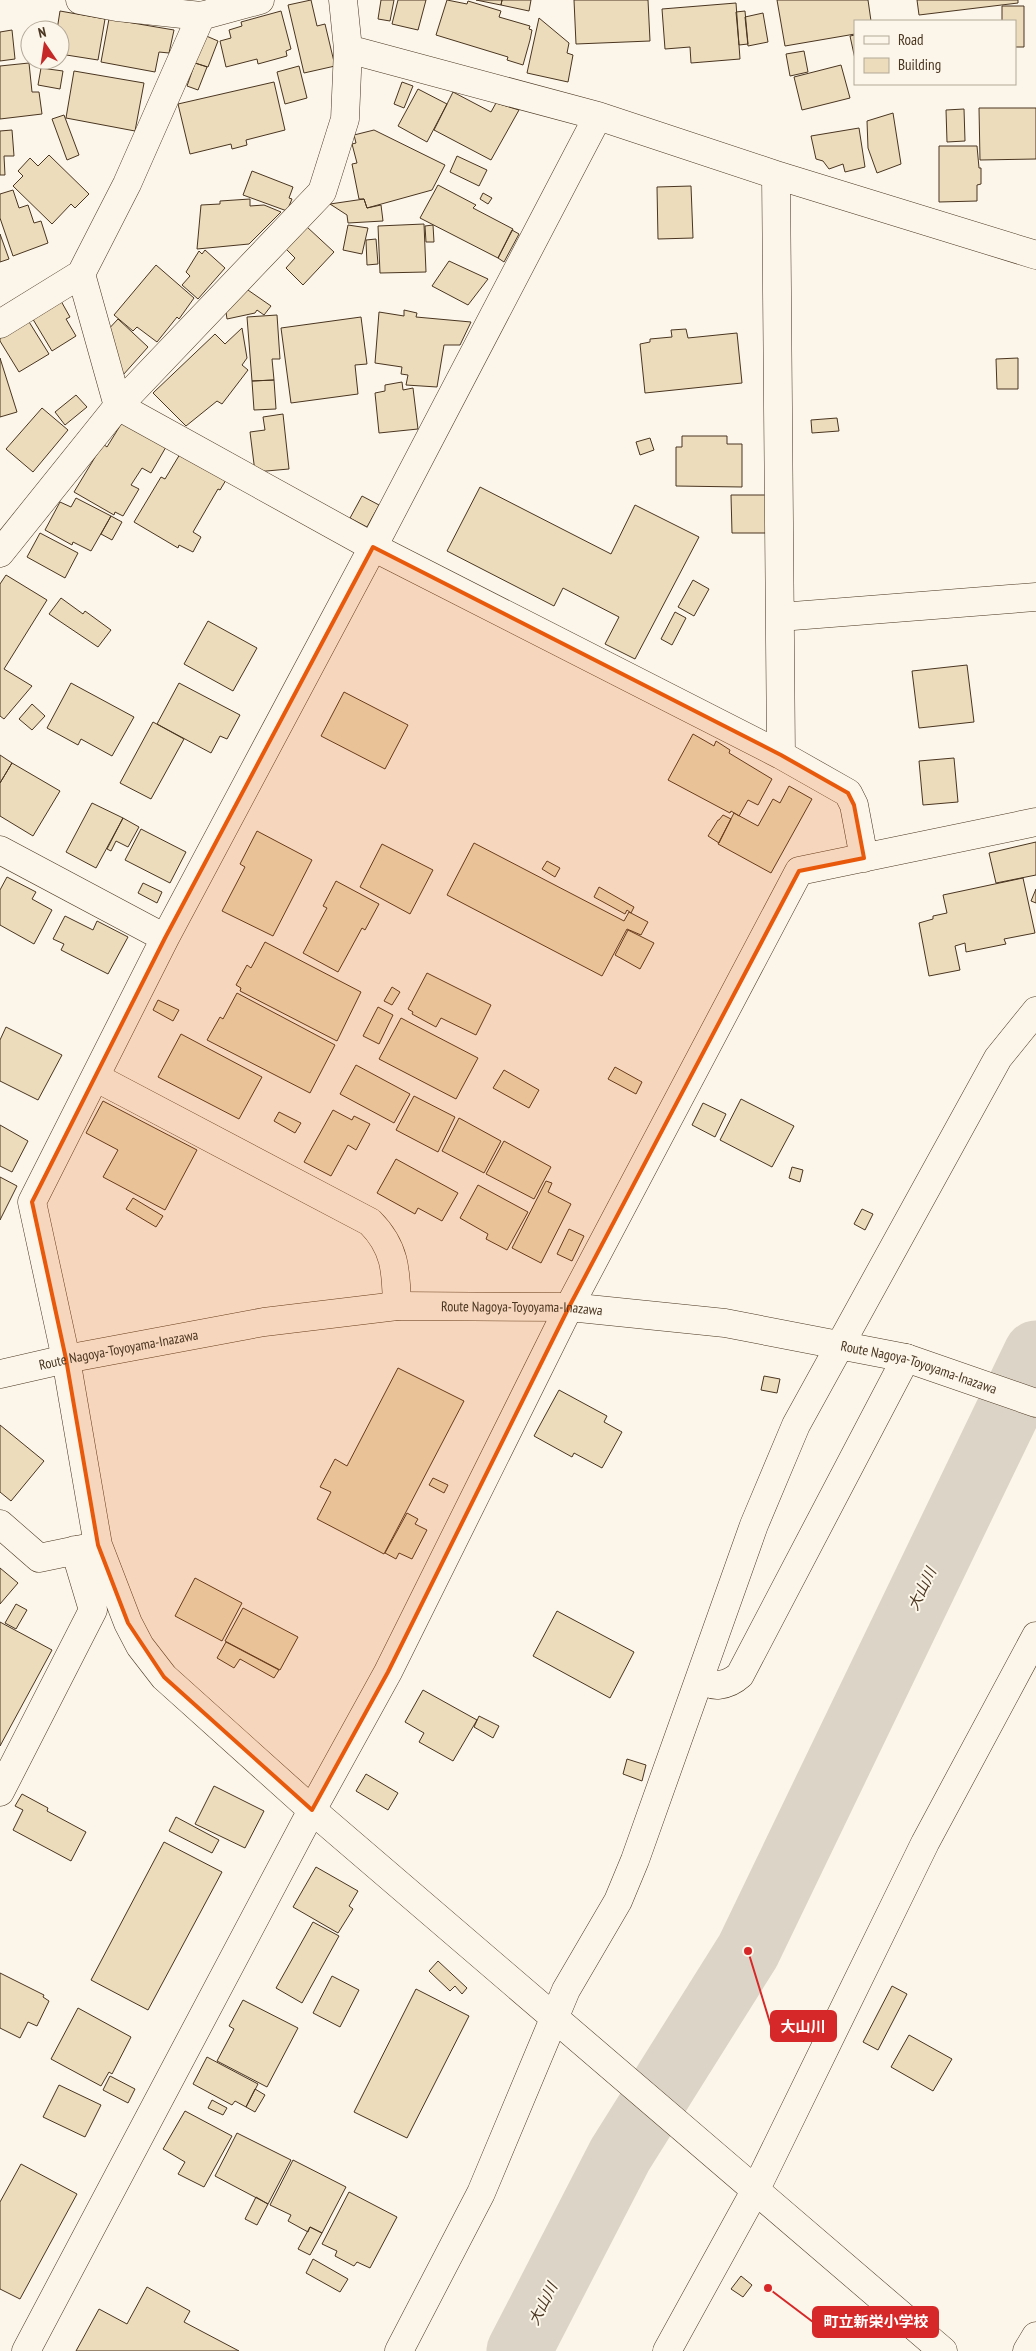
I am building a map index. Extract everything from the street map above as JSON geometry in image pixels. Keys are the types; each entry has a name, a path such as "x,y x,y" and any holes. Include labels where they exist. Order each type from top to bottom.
{"street":[{"path":"80,0 117,7 200,16 260,0"},
{"path":"0,553 118,406 322,192 345,119 348,49 343,0"},
{"path":"0,324 81,274 127,184 200,16"},
{"path":"348,49 598,116 776,175 1036,255"},
{"path":"0,1792 94,1610 66,1359 32,1202 165,938 373,547 598,116"},
{"path":"776,175 781,754"},
{"path":"81,274 118,406 373,547 781,754 848,793 854,805 864,858"},
{"path":"780,617 1036,596"},
{"path":"26,2351 312,1810 388,1672 569,1307 799,871 1036,822"},
{"path":"0,850 165,938"},
{"path":"399,2351 481,2193 561,2025 566,1990 618,1901 635,1860 754,1525 796,1425 998,1058 1036,1011"},
{"path":"95,1077 370,1222 382,1234 396,1266 397,1306"},
{"name":"Route Nagoya-Toyoyama-Inazawa","path":"0,1374 66,1359 264,1322 397,1306 569,1307 725,1323 913,1359 1036,1402"},
{"path":"701,1675 710,1684 731,1683 740,1675 913,1359"},
{"path":"0,1524 39,1558 86,1548"},
{"path":"86,1548 140,1646 164,1678 312,1810 943,2351"},
{"path":"667,2351 754,2190 925,1843 1036,1636"},
{"path":"1027,2351 1036,2336"}],"highlighted area":[{"path":"373,547 781,755 848,793 854,805 864,858 799,871 569,1307 388,1672 312,1810 164,1677 128,1623 98,1545 66,1359 32,1202 165,938"}],"building":[{"path":"311,0 317,26 325,24 335,66 304,73 288,5"},
{"path":"381,0 394,0 390,21 378,19"},
{"path":"398,0 426,0 418,30 392,24"},
{"path":"447,0 467,4 468,1 501,11 499,17 530,26 529,29 532,30 523,65 507,60 508,57 436,35"},
{"path":"476,0 502,0 501,5"},
{"path":"502,0 531,0 529,11 501,5"},
{"path":"574,0 648,0 650,41 576,44"},
{"path":"777,0 868,0 871,20 854,20 854,34 785,46"},
{"path":"917,0 1018,0 1018,3 919,15"},
{"path":"736,3 740,59 691,63 690,47 665,49 662,9"},
{"path":"1002,6 1024,6 1024,47 1016,47 1016,20 1002,20"},
{"path":"60,11 105,19 98,60 70,56 70,20 59,20"},
{"path":"281,11 291,49 286,51 287,56 258,64 257,59 226,67 220,41 231,38 229,30 242,26 241,22"},
{"path":"745,11 748,44 739,45 736,12"},
{"path":"763,13 768,42 748,46 745,17"},
{"path":"539,18 569,43 567,53 573,55 568,82 527,73"},
{"path":"109,19 174,30 169,53 159,52 155,72 101,62"},
{"path":"12,30 15,59 0,61 0,32"},
{"path":"204,35 218,41 208,67 195,63"},
{"path":"854,35 854,54 850,36"},
{"path":"804,51 808,72 790,76 786,54"},
{"path":"195,63 207,67 198,90 187,86"},
{"path":"20,64 20,70 30,70 32,92 39,92 42,114 0,119 0,66"},
{"path":"841,65 850,98 802,110 794,77"},
{"path":"299,66 307,98 285,104 277,72"},
{"path":"41,70 63,71 60,89 38,85"},
{"path":"74,71 144,83 135,131 66,118"},
{"path":"274,82 285,130 246,140 247,145 232,149 231,144 190,154 178,104"},
{"path":"402,82 413,86 404,108 394,104"},
{"path":"418,89 447,104 427,142 398,126"},
{"path":"453,92 491,112 496,103 519,110 491,160 434,130"},
{"path":"979,108 1036,108 1036,159 980,160"},
{"path":"964,109 965,141 947,142 946,110"},
{"path":"893,113 901,164 877,173 868,148 867,121"},
{"path":"64,115 79,155 67,160 52,119"},
{"path":"859,128 865,167 845,172 843,164 829,169 823,161 816,159 811,136"},
{"path":"12,130 14,156 4,156 5,175 0,175 0,131"},
{"path":"374,130 445,165 432,190 367,208 364,199 359,199 352,164 357,163 352,144 356,143 354,135"},
{"path":"939,146 977,146 979,168 981,168 981,184 977,185 977,201 939,202"},
{"path":"49,155 89,194 75,208 71,204 52,224 13,186 23,176 18,171 30,158 38,166"},
{"path":"457,156 487,170 479,186 450,172"},
{"path":"252,171 293,187 289,198 292,199 287,211 243,195"},
{"path":"438,185 476,205 473,208 513,229 498,258 420,218"},
{"path":"691,186 693,238 658,239 657,187"},
{"path":"13,190 19,208 28,205 34,223 41,221 48,243 13,256 0,218 0,194"},
{"path":"483,193 492,198 488,204 480,199"},
{"path":"250,199 250,206 264,205 281,212 249,244 197,249 201,205 220,204 220,201"},
{"path":"364,199 367,208 381,205 383,221 348,223 347,215 330,204"},
{"path":"424,224 426,272 380,273 378,226"},
{"path":"348,225 368,228 362,254 343,250"},
{"path":"433,225 434,242 426,242 425,226"},
{"path":"307,227 334,252 303,285 286,268 295,258 286,249"},
{"path":"512,230 519,234 504,262 498,258"},
{"path":"0,234 9,259 0,262"},
{"path":"376,239 378,264 367,265 366,240"},
{"path":"205,250 225,268 198,299 182,285 190,276 186,272 199,251 202,254"},
{"path":"449,261 488,279 468,305 432,286"},
{"path":"156,265 194,298 179,319 177,317 157,342 137,327 133,331 114,315"},
{"path":"245,288 271,306 264,315 257,310 255,313 227,319 226,312"},
{"path":"57,294 70,317 66,319 76,336 52,351 28,311"},
{"path":"404,310 417,313 416,317 471,322 460,345 444,345 437,387 406,385 408,375 401,374 402,367 375,363 379,312 404,316"},
{"path":"277,315 280,359 272,359 274,380 252,381 247,317"},
{"path":"26,317 49,354 19,372 0,341 0,332"},
{"path":"361,317 367,364 355,365 358,394 291,403 281,328"},
{"path":"118,319 148,347 123,375 105,333"},
{"path":"242,328 247,358 242,365 248,370 222,404 217,401 186,426 153,393 215,334 225,344"},
{"path":"686,329 688,338 737,333 742,383 645,393 640,344 650,342 650,339 672,337 671,330"},
{"path":"0,358 17,412 0,417"},
{"path":"1018,358 1018,389 997,389 996,359"},
{"path":"274,380 276,409 254,410 252,381"},
{"path":"402,382 403,390 413,388 418,429 379,433 375,393 385,391 385,385"},
{"path":"76,395 87,407 65,425 55,412"},
{"path":"42,408 68,430 33,472 6,449"},
{"path":"283,414 289,469 255,472 250,432 265,430 263,417"},
{"path":"837,418 839,431 812,433 811,420"},
{"path":"123,421 166,447 151,473 142,468 131,485 139,489 123,516 115,512 114,515 74,492 103,444 107,447"},
{"path":"682,436 727,436 727,444 742,444 742,487 676,486 676,447 682,447"},
{"path":"650,438 654,450 640,455 636,442"},
{"path":"180,454 226,480 220,490 218,489 193,532 201,537 193,552 179,545 178,548 134,522 161,477 165,479"},
{"path":"480,487 611,554 635,505 699,537 635,659 605,644 619,617 563,588 554,606 447,551"},
{"path":"731,495 767,495 767,533 732,533"},
{"path":"362,496 379,505 367,527 350,518"},
{"path":"76,498 111,516 91,551 73,542 72,545 45,530 60,502 71,507"},
{"path":"111,516 122,522 112,540 101,534"},
{"path":"40,533 78,553 65,578 27,557"},
{"path":"6,575 47,600 4,669 32,686 4,719 0,716 0,584"},
{"path":"693,580 709,589 694,616 678,607"},
{"path":"61,598 83,614 85,611 111,630 98,647 49,614"},
{"path":"675,612 686,618 672,645 661,639"},
{"path":"208,621 257,648 233,691 184,664"},
{"path":"967,665 974,722 919,728 912,671"},
{"path":"71,683 134,717 112,756 81,739 78,745 47,728"},
{"path":"179,683 240,715 227,739 220,736 211,753 157,724"},
{"path":"344,692 408,725 385,769 321,736"},
{"path":"32,704 45,716 32,730 19,719"},
{"path":"153,722 184,739 151,799 120,783"},
{"path":"693,734 714,746 716,741 730,750 729,753 772,779 758,805 748,800 739,816 668,780"},
{"path":"0,755 12,763 0,783"},
{"path":"954,758 958,802 923,805 919,761"},
{"path":"12,763 60,791 33,836 0,816 0,783"},
{"path":"789,786 812,799 771,873 718,844 734,813 758,826 773,799 780,803"},
{"path":"92,803 123,818 96,868 66,852"},
{"path":"723,815 731,819 719,843 708,836"},
{"path":"123,818 139,827 128,847 116,841 111,851 107,849"},
{"path":"141,829 186,852 170,883 125,860"},
{"path":"257,831 312,860 273,936 222,911 245,867 240,864"},
{"path":"1036,842 1036,875 996,883 989,853"},
{"path":"474,843 624,921 629,912 648,922 641,935 627,929 602,976 447,895"},
{"path":"382,844 433,870 410,914 360,887"},
{"path":"547,861 560,868 555,877 542,869"},
{"path":"7,877 36,892 32,899 52,910 34,944 0,925 0,890"},
{"path":"1023,878 1035,933 1004,939 1006,944 966,952 965,943 955,946 960,970 929,976 919,923 933,919 933,916 947,913 943,895"},
{"path":"336,881 379,904 365,930 362,928 338,972 303,953 327,908 323,906"},
{"path":"143,883 162,892 157,903 138,893"},
{"path":"599,887 634,907 631,913 627,910 625,914 594,897"},
{"path":"1036,889 1036,903 1031,901"},
{"path":"65,916 93,930 97,921 128,937 108,974 61,950 64,944 53,939"},
{"path":"628,930 654,943 640,969 615,955"},
{"path":"265,942 361,992 337,1041 240,991 241,988 236,985 247,965 251,968"},
{"path":"427,973 491,1005 476,1035 441,1018 436,1027 412,1014 413,1012 408,1009"},
{"path":"392,987 400,992 392,1005 384,1001"},
{"path":"237,993 335,1045 310,1093 207,1040 220,1017 223,1019"},
{"path":"158,1000 179,1010 173,1021 153,1010"},
{"path":"378,1007 393,1015 379,1044 363,1036"},
{"path":"401,1018 478,1058 456,1099 379,1059"},
{"path":"6,1027 62,1055 38,1100 0,1081 0,1040"},
{"path":"181,1034 262,1077 239,1119 158,1077"},
{"path":"356,1065 410,1094 394,1123 340,1094"},
{"path":"615,1067 642,1082 636,1094 608,1079"},
{"path":"504,1070 539,1090 529,1108 493,1088"},
{"path":"414,1096 455,1117 438,1152 396,1130"},
{"path":"741,1099 794,1126 772,1167 720,1140"},
{"path":"103,1101 197,1150 165,1210 103,1177 118,1150 86,1133"},
{"path":"703,1103 726,1114 715,1137 692,1125"},
{"path":"333,1110 352,1120 354,1116 370,1124 356,1150 348,1145 331,1176 304,1162"},
{"path":"279,1112 301,1123 295,1133 274,1121"},
{"path":"459,1118 501,1141 484,1173 442,1151"},
{"path":"0,1125 28,1141 12,1172 0,1166"},
{"path":"504,1141 551,1167 534,1199 486,1174"},
{"path":"396,1159 458,1193 442,1221 418,1208 415,1214 377,1193"},
{"path":"792,1167 803,1170 800,1182 789,1178"},
{"path":"0,1177 17,1186 0,1220"},
{"path":"546,1181 552,1183 548,1192 571,1204 541,1263 512,1248"},
{"path":"478,1185 528,1212 507,1250 486,1239 488,1234 460,1218"},
{"path":"133,1198 163,1216 156,1227 126,1209"},
{"path":"862,1209 873,1214 865,1230 854,1224"},
{"path":"569,1229 584,1236 572,1261 557,1254"},
{"path":"398,1368 464,1401 384,1554 317,1519 331,1492 320,1487 335,1459 347,1466"},
{"path":"764,1376 780,1379 777,1393 761,1390"},
{"path":"559,1390 607,1416 604,1422 622,1432 602,1468 574,1453 572,1457 534,1436"},
{"path":"0,1425 44,1461 11,1501 0,1492"},
{"path":"433,1478 448,1485 444,1493 429,1485"},
{"path":"407,1513 418,1519 415,1524 427,1530 412,1559 399,1553 396,1559 385,1553"},
{"path":"0,1568 18,1583 0,1604"},
{"path":"195,1578 242,1603 222,1641 175,1616"},
{"path":"16,1604 27,1610 16,1629 5,1623"},
{"path":"243,1608 298,1637 280,1670 225,1641"},
{"path":"557,1611 634,1652 610,1698 533,1656"},
{"path":"0,1622 52,1650 0,1746"},
{"path":"226,1642 279,1670 274,1678 240,1659 234,1668 217,1658"},
{"path":"423,1690 477,1720 453,1761 419,1742 424,1733 405,1722"},
{"path":"479,1716 499,1726 493,1738 474,1727"},
{"path":"627,1759 646,1765 642,1781 623,1774"},
{"path":"366,1774 398,1793 388,1810 356,1791"},
{"path":"214,1786 264,1811 245,1848 195,1824"},
{"path":"22,1794 48,1808 47,1811 86,1832 71,1861 13,1830 23,1810 15,1806"},
{"path":"176,1817 219,1840 212,1853 169,1831"},
{"path":"164,1842 222,1872 148,2010 91,1980"},
{"path":"316,1867 358,1891 349,1906 353,1909 338,1933 293,1907"},
{"path":"313,1922 339,1936 302,2003 276,1988"},
{"path":"438,1961 467,1988 462,1994 455,1986 450,1991 429,1971"},
{"path":"0,1973 44,1995 43,1997 49,2001 37,2026 28,2022 20,2038 0,2028"},
{"path":"332,1976 359,1990 340,2027 313,2013"},
{"path":"892,1986 907,1994 878,2050 863,2042"},
{"path":"416,1989 469,2016 407,2138 354,2112"},
{"path":"243,2000 298,2028 267,2087 217,2061 234,2029 229,2026"},
{"path":"78,2008 131,2037 112,2074 109,2072 101,2086 51,2059"},
{"path":"909,2035 952,2059 933,2091 891,2067"},
{"path":"207,2057 258,2084 246,2107 235,2101 232,2105 193,2084"},
{"path":"110,2076 135,2089 128,2103 103,2090"},
{"path":"59,2085 101,2105 85,2137 43,2117"},
{"path":"255,2089 265,2095 255,2112 246,2107"},
{"path":"212,2100 227,2108 223,2115 208,2108"},
{"path":"185,2111 232,2136 204,2187 178,2174 185,2162 163,2149"},
{"path":"237,2133 291,2160 268,2204 215,2176"},
{"path":"293,2160 346,2187 322,2233 310,2227 308,2232 288,2221 291,2215 270,2205"},
{"path":"21,2164 77,2194 20,2299 0,2289 0,2202"},
{"path":"349,2192 397,2217 370,2268 357,2262 354,2266 335,2256 337,2251 322,2244"},
{"path":"256,2197 268,2204 257,2225 245,2219"},
{"path":"310,2227 322,2233 310,2255 298,2249"},
{"path":"313,2259 348,2279 340,2292 306,2273"},
{"path":"741,2276 752,2285 743,2297 731,2289"},
{"path":"147,2287 190,2311 184,2322 239,2351 76,2351 99,2309 127,2324"}],"waterway":[{"name":"大山川","path":"519,2351 620,2155 748,1951 1036,1353"}],"place":[{"name":"大山川","path":"748,1951"},
{"name":"町立新栄小学校","path":"768,2288"}]}
